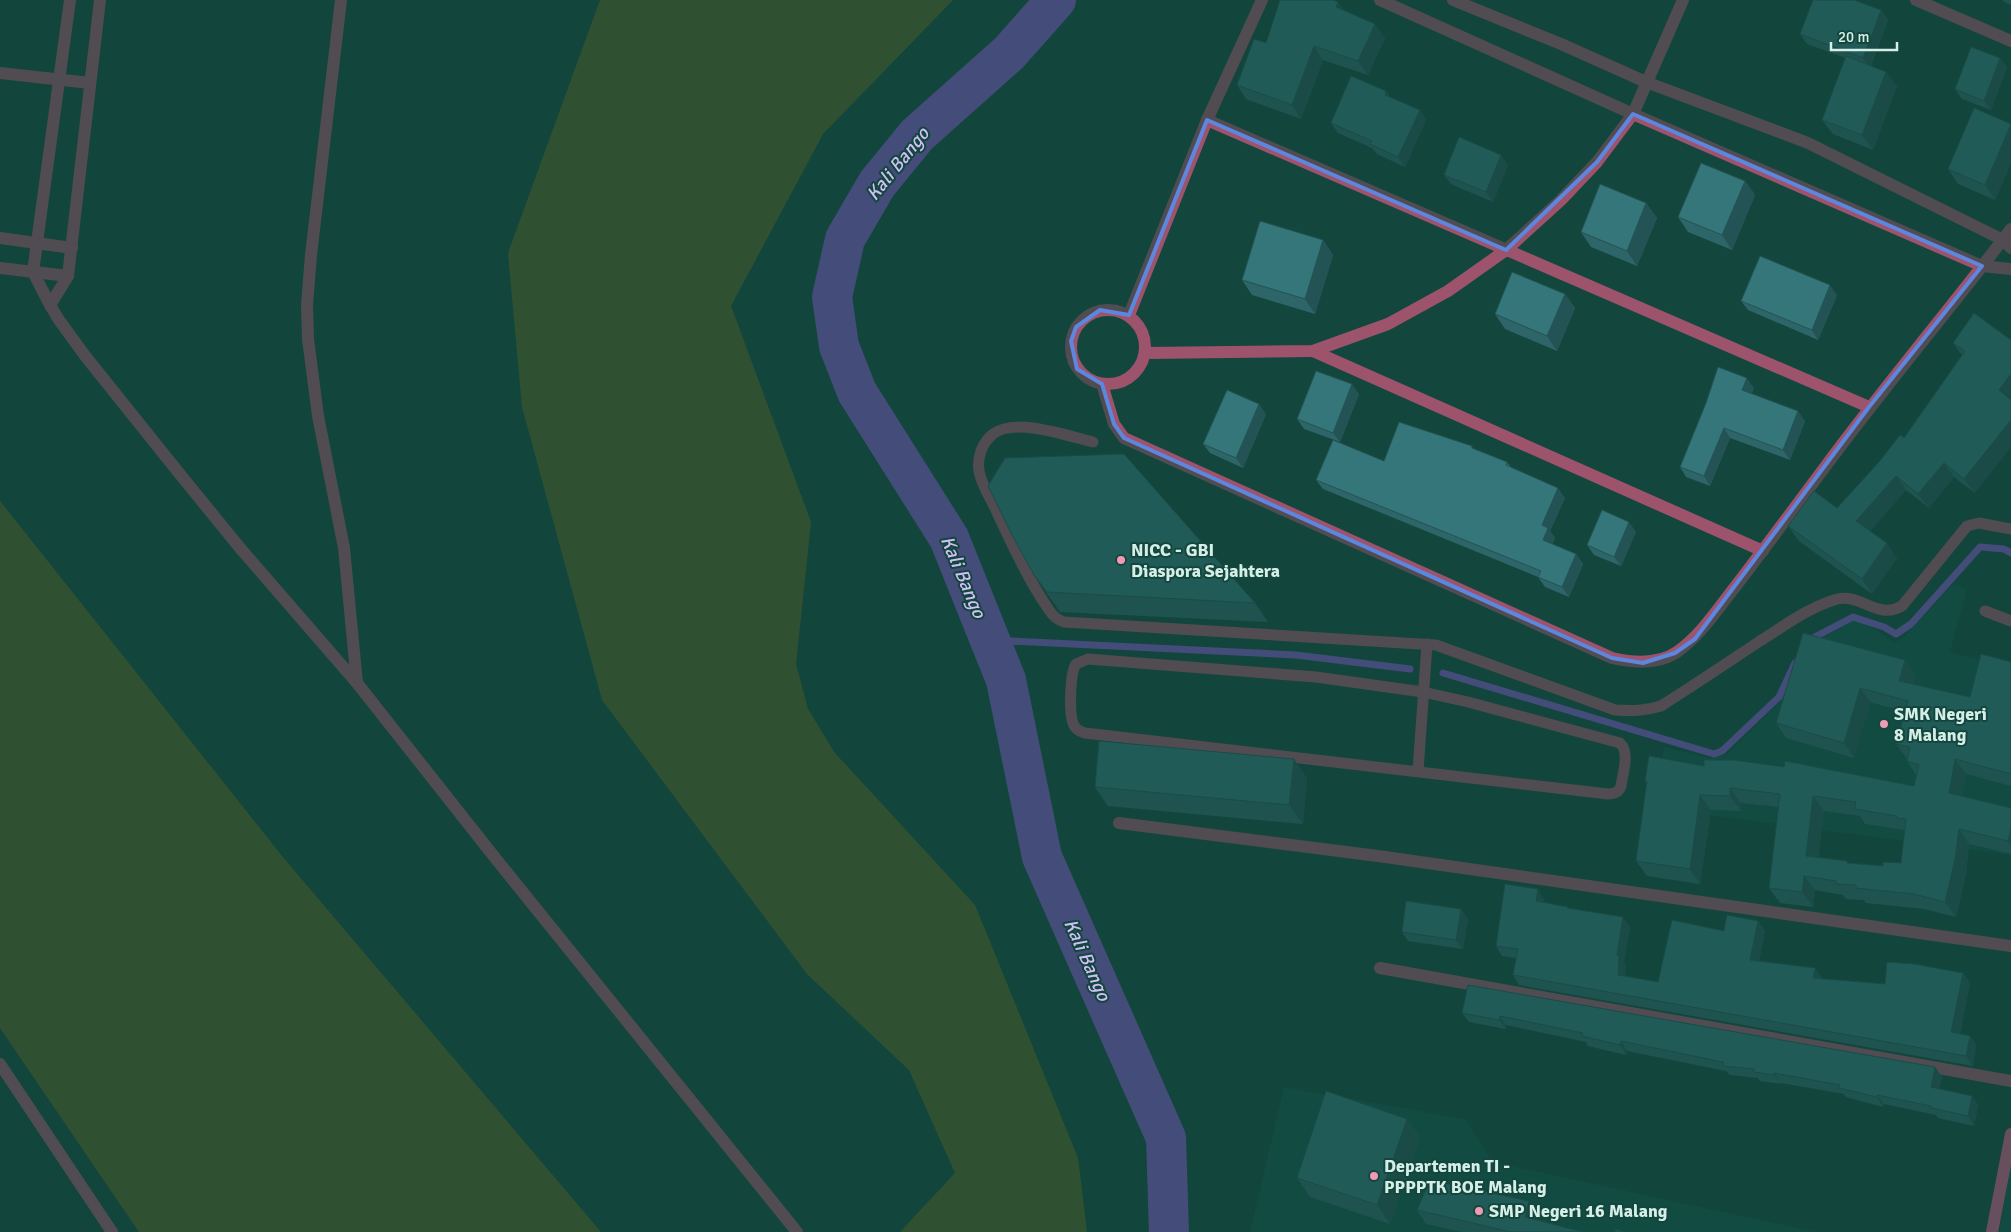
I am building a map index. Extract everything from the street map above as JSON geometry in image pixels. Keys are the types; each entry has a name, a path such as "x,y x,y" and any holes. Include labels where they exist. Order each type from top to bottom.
{"street":[{"path":"70,0 33,272 50,305 86,357 182,478 357,683 797,1232"},
{"path":"50,305 68,276 100,0"},
{"path":"341,0 311,255 307,305 308,339 318,416 344,548 357,683"},
{"path":"1129,315 1207,120 1262,0"},
{"path":"1380,0 1632,114 1982,266 2011,269"},
{"path":"1453,0 1561,44 1646,82 1808,144 2007,244"},
{"path":"1146,353 1313,351 1388,324 1448,291 1506,250 1561,200 1597,162 1632,114 1683,0"},
{"path":"1916,0 2011,41"},
{"path":"0,73 90,83"},
{"path":"1207,120 1869,407"},
{"path":"1102,384 1114,424 1124,438 1612,658 1643,663 1675,654 1695,638 1763,551 1869,407 1920,347 1982,266 2007,244 2011,229"},
{"path":"0,238 72,248"},
{"path":"0,268 68,276"},
{"path":"1100,310 1115,310 1129,315 1139,325 1145,339 1146,353 1141,367 1131,378 1117,384 1102,384 1088,379 1077,369 1072,355 1071,341 1076,327 1086,316 1100,310"},
{"path":"1313,351 1763,551"},
{"path":"1119,823 1378,856 2011,946"},
{"path":"1380,968 2011,1081"},
{"path":"0,1064 112,1232"},
{"path":"1992,1232 2011,1134"}],"lane":[{"path":"1093,442 1029,427 1016,427 994,433 986,442 979,457 980,477 1020,562 1050,612 1058,620 1064,622 1427,644 1451,649 1615,710 1644,711 1661,706 1810,609 1835,599 1852,598 1881,611 1892,611 1902,606 1966,526 1980,523 2011,529"},
{"path":"1985,611 2011,621"},
{"path":"1418,771 1427,644"},
{"path":"1088,659 1316,677 1423,692 1468,702 1620,743 1624,747 1625,755 1620,790 1614,794 1608,794 1085,733 1076,728 1072,719 1072,674 1076,664 1088,659"}],"highlighted area":[{"path":"1633,114 1982,266 1869,407 1695,639 1675,653 1643,663 1612,658 1124,438 1114,424 1102,384 1077,369 1071,341 1076,327 1100,310 1129,315 1207,120 1506,250 1597,162"}],"shaded area":[{"path":"600,0 953,0 823,134 731,306 811,522 796,664 808,709 834,752 975,905 1078,1158 1087,1232 900,1232 955,1173 909,1070 807,974 602,700 522,407 508,253"},
{"path":"0,501 282,856 601,1232 139,1232 0,1028"},
{"name":"SMK Negeri 8 Malang","path":"1954,583 1967,589 1950,652 2011,669 2011,855 1654,808 1664,747 1710,758 1727,754 1780,702 1804,649 1855,620 1869,625 1893,642 1901,640"},
{"path":"1284,1087 1465,1119 1493,1162 1816,1232 1250,1232"},
{"path":"2011,1164 2011,1232 1999,1232"}],"building":[{"path":"1280,0 1333,0 1338,2 1336,7 1375,24 1358,61 1314,46 1292,105 1237,85 1254,39 1266,43"},
{"path":"1813,0 1854,0 1881,10 1863,58 1800,34"},
{"path":"1971,47 2000,58 1984,101 1955,89"},
{"path":"1846,56 1886,72 1862,135 1822,120"},
{"path":"1351,76 1386,91 1385,95 1420,110 1398,157 1370,144 1372,141 1331,123"},
{"path":"1974,108 2011,124 1985,185 1948,169"},
{"path":"1459,137 1501,155 1486,192 1444,175"},
{"path":"1701,163 1745,181 1722,235 1678,217"},
{"path":"1600,184 1646,203 1627,251 1581,232"},
{"path":"1260,221 1323,240 1305,299 1242,280"},
{"path":"1760,256 1830,285 1812,330 1741,301"},
{"path":"1512,272 1565,294 1547,336 1495,314"},
{"path":"1974,313 2011,340 2011,374 1999,390 2011,400 2011,420 1964,479 1944,463 1918,494 1896,476 1856,521 1887,543 1862,579 1788,526 1814,491 1837,508 1879,462 1900,435 1904,438 1965,351 1953,343"},
{"path":"1718,367 1747,378 1742,390 1798,411 1783,450 1724,428 1704,476 1680,467 1706,403"},
{"path":"1316,371 1352,384 1333,433 1297,419"},
{"path":"1227,390 1259,404 1236,458 1203,444"},
{"path":"1399,422 1472,446 1472,448 1507,462 1506,465 1558,488 1542,525 1548,528 1543,540 1576,554 1562,587 1538,577 1541,571 1316,480 1333,440 1384,461"},
{"name":"NICC - GBI Diaspora Sejahtera","path":"1124,454 1255,603 1047,592 1034,575 988,486 1005,458"},
{"path":"1602,510 1629,522 1614,557 1587,545"},
{"path":"1803,633 1905,660 1899,681 1970,697 1981,654 2011,662 2011,774 1955,759 1949,793 2011,808 2011,827 2008,841 1959,829 1955,859 1945,902 1914,894 1856,888 1856,885 1836,884 1836,881 1804,876 1802,892 1769,888 1780,794 1730,788 1730,796 1700,795 1690,869 1636,861 1649,756 1704,766 1704,760 1734,760 1784,767 1785,761 1914,786 1919,765 1907,761 1910,747 1896,744 1908,701 1860,688 1844,743 1776,723","holes":["1813,796 1856,802 1855,809 1906,819 1901,863 1883,862 1883,866 1847,863 1847,861 1806,856"]},
{"path":"1099,741 1294,759 1289,805 1095,787"},
{"path":"1505,884 1538,889 1536,901 1623,917 1617,955 1619,955 1618,975 1658,982 1672,920 1724,931 1727,915 1758,921 1750,960 1815,968 1813,978 1885,984 1887,962 1914,964 1963,973 1951,1032 1970,1036 1966,1056 1513,975 1518,949 1496,946"},
{"path":"1406,901 1461,909 1456,940 1402,932"},
{"path":"1468,985 1935,1067 1931,1087 1972,1096 1968,1116 1931,1108 1931,1106 1877,1095 1877,1097 1839,1088 1840,1085 1774,1073 1774,1075 1754,1072 1754,1069 1723,1066 1723,1062 1621,1041 1620,1045 1582,1036 1583,1033 1500,1016 1499,1020 1462,1013"},
{"path":"1326,1091 1407,1119 1377,1205 1297,1178"},
{"name":"SMP Negeri 16 Malang","path":"1430,1180 1529,1201 1525,1217 1583,1232 1511,1232 1417,1210"},
{"path":"1615,1229 1627,1232 1615,1232"}],"waterway":[{"name":"Kali Bango","path":"1056,0 1009,53 917,135 877,184 845,239 832,297 839,346 857,392 949,538 1006,680 1042,857 1166,1138 1169,1232"},
{"path":"1809,640 1853,617 1884,627 1896,634 1911,624 1980,547 2004,549 2011,553"},
{"path":"990,640 1296,655 1410,669"},
{"path":"1443,673 1714,754 1722,751 1779,697 1795,663"}],"place":[{"name":"NICC - GBI Diaspora Sejahtera","path":"1121,560"},
{"name":"SMK Negeri 8 Malang","path":"1884,724"},
{"name":"Departemen TI - PPPPTK BOE Malang","path":"1374,1176"},
{"name":"SMP Negeri 16 Malang","path":"1479,1211"}]}
